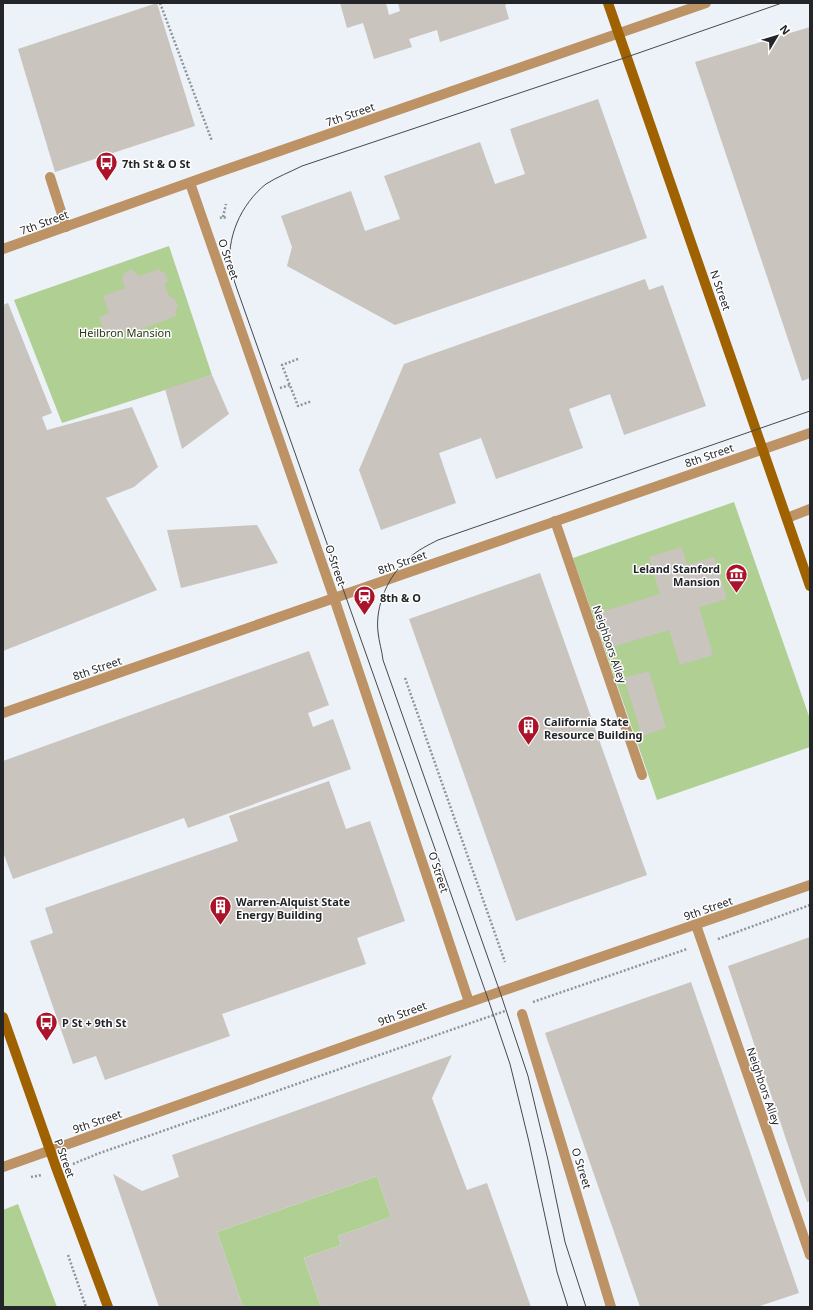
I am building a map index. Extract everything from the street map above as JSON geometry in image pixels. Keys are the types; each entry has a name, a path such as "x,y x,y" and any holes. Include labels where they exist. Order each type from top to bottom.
{"main road":[{"name":"N Street","path":"608,3 810,586"},
{"name":"P Street","path":"3,1017 50,1151 108,1307"}],"street":[{"name":"7th Street","path":"3,249 706,3"},
{"path":"50,177 66,227"},
{"name":"O Street","path":"190,183 334,598 469,1002"},
{"name":"8th Street","path":"3,713 810,433"},
{"path":"787,518 810,509"},
{"name":"Neighbors Alley","path":"555,521 642,775"},
{"name":"9th Street","path":"3,1167 469,1002 810,885"},
{"name":"Neighbors Alley","path":"696,925 810,1255"},
{"name":"O Street","path":"522,1014 611,1307"}],"path":[{"path":"160,3 212,140"},
{"path":"226,204 223,217 227,218"},
{"path":"298,360 282,365 298,406 312,401"},
{"path":"280,388 290,385"},
{"path":"405,678 505,962"},
{"path":"527,1004 810,905"},
{"path":"57,1170 97,1154 506,1011"}],"green space":[{"name":"Heilbron Mansion","path":"169,246 212,375 62,423 14,300"},
{"path":"734,502 810,719 810,747 657,800 573,558"},
{"path":"377,1176 391,1217 338,1236 341,1245 304,1258 321,1307 243,1307 217,1232"},
{"path":"18,1204 57,1307 3,1307 3,1210"}],"building":[{"path":"157,3 195,126 55,172 18,49"},
{"path":"340,3 386,3 389,15 400,11 398,3 510,3 505,5 509,19 440,42 437,30 409,39 412,47 374,59 363,23 347,28"},
{"path":"810,27 810,378 802,381 695,62"},
{"path":"598,99 647,238 395,325 287,266 292,247 281,216 351,191 365,231 400,219 384,176 480,142 495,184 525,174 510,129"},
{"name":"Heilbron Mansion","path":"132,269 139,276 159,269 165,273 168,281 165,284 169,296 175,299 178,307 175,312 176,316 136,331 135,328 117,335 115,330 105,334 99,317 109,313 103,296 125,288 122,278 125,273"},
{"path":"645,279 649,290 663,285 706,406 624,435 610,394 569,409 583,448 496,479 481,438 439,453 456,503 381,530 359,470 404,364"},
{"path":"8,303 52,413 42,417 47,430 132,407 158,467 134,487 106,498 157,590 3,651 3,305"},
{"path":"212,375 229,414 182,449 165,389"},
{"path":"257,525 278,563 181,588 167,530"},
{"path":"682,547 687,565 714,557 727,599 699,607 713,655 680,665 669,630 612,647 601,612 660,594 649,557"},
{"name":"California State Resource Building","path":"540,573 647,875 516,921 409,619"},
{"path":"309,651 329,705 308,713 313,727 333,719 351,769 188,828 184,818 13,879 3,852 3,761"},
{"path":"649,671 666,728 642,736 624,678"},
{"name":"Warren-Alquist State Energy Building","path":"329,781 346,829 370,821 405,921 357,938 366,964 222,1014 230,1036 105,1080 96,1056 73,1064 30,941 53,933 45,908 238,841 229,816"},
{"path":"810,937 810,1201 807,1202 728,966"},
{"path":"691,982 799,1293 757,1307 640,1307 545,1033"},
{"path":"452,1055 432,1098 467,1190 487,1183 531,1307 321,1307 304,1258 341,1245 338,1236 391,1217 377,1176 217,1232 243,1307 159,1307 113,1174 142,1191 179,1177 172,1155"}],"tram line":[{"path":"568,1307 557,1272 529,1142 510,1064 237,289 231,271 230,247 242,212 257,192 270,181 302,166 627,57 782,3"},
{"path":"586,1307 565,1242 548,1160 528,1076 500,992 383,660 378,636 378,622 381,602 389,582 402,565 416,553 438,540 810,411"}],"place":[{"name":"7th St & O St","path":"107,182"},
{"name":"Leland Stanford Mansion","path":"736,594"},
{"name":"8th & O","path":"365,616"},
{"name":"California State Resource Building","path":"528,746"},
{"name":"Warren-Alquist State Energy Building","path":"220,926"},
{"name":"P St + 9th St","path":"47,1042"}]}
